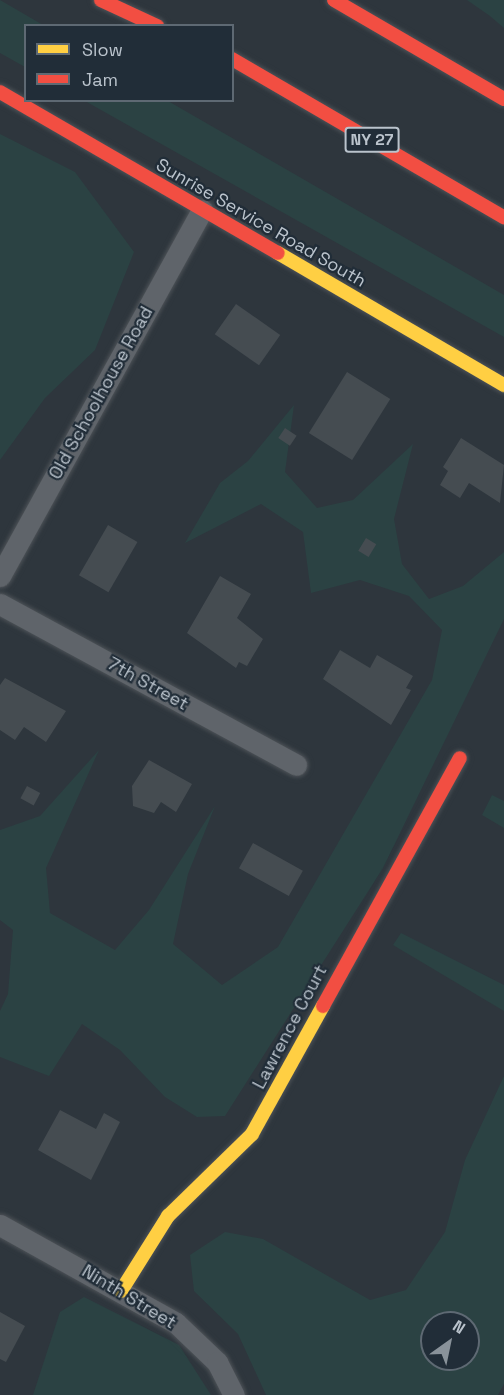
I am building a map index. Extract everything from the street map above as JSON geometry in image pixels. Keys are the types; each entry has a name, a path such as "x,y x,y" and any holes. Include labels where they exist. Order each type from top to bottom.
{"main road":[{"path":"101,0 153,24"},
{"path":"131,0 172,24"},
{"path":"334,0 504,99"},
{"name":"NY 27","path":"235,61 504,217"},
{"name":"Sunrise Service Road South","path":"0,92 504,385"},
{"name":"Lawrence Court","path":"121,1291 168,1216 252,1134 460,758"}],"street":[{"name":"Old Schoolhouse Road","path":"0,576 202,210"},
{"name":"7th Street","path":"0,604 296,765"},
{"name":"Ninth Street","path":"0,1225 176,1323 217,1362 234,1395"}],"green space":[{"path":"0,0 41,24 24,24 24,66 0,53"},
{"path":"467,0 504,0 504,28 490,16"},
{"path":"87,102 170,102 504,295 504,337"},
{"path":"0,134 75,172 134,252 95,350 45,398 0,460"},
{"path":"294,405 285,472 317,508 353,500 413,444 394,519 402,564 429,599 463,586 504,552 504,619 383,868 225,1116 197,1117 165,1097 120,1050 82,1024 49,1076 0,1057 0,1011 8,994 13,930 0,920 0,830 40,816 99,750 46,868 50,913 115,950 149,910 215,806 188,874 173,944 222,985 278,947 432,680 442,630 409,596 360,580 311,593 303,532 261,504 185,543 220,483 248,461"},
{"path":"492,795 504,801 504,828 482,815"},
{"path":"401,933 504,985 504,1011 393,945"},
{"path":"504,1076 504,1384 498,1395 266,1395 238,1334 194,1291 190,1255 225,1232 263,1239 370,1300 406,1290 445,1232 465,1160"},
{"path":"84,1297 179,1345 211,1395 33,1395 60,1312"}],"building":[{"path":"236,304 280,335 259,365 215,334"},
{"path":"347,372 390,399 352,460 309,433"},
{"path":"285,428 297,436 290,446 278,438"},
{"path":"461,438 504,465 500,503 469,483 460,498 440,485 448,471 443,467"},
{"path":"108,525 137,542 108,592 79,575"},
{"path":"366,538 376,544 369,557 358,551"},
{"path":"220,576 251,594 237,618 263,639 247,666 239,662 236,668 187,633"},
{"path":"340,650 370,668 377,655 413,676 406,688 411,690 391,725 323,679"},
{"path":"5,678 66,711 46,742 24,727 15,740 0,730 0,685"},
{"path":"149,760 192,784 176,812 161,802 154,813 133,806 132,786"},
{"path":"27,786 40,793 34,805 20,798"},
{"path":"253,843 303,871 289,896 239,868"},
{"path":"60,1110 96,1129 104,1113 120,1122 91,1180 38,1150"},
{"path":"0,1312 25,1326 6,1362 0,1359"}],"traffic: slow":[{"path":"278,253 504,385"},
{"path":"121,1291 168,1216 252,1134 323,1006"}],"traffic: jam":[{"path":"101,0 153,24"},
{"path":"334,0 504,99"},
{"path":"234,60 504,217"},
{"path":"0,92 278,253"},
{"path":"323,1006 460,758"}]}
